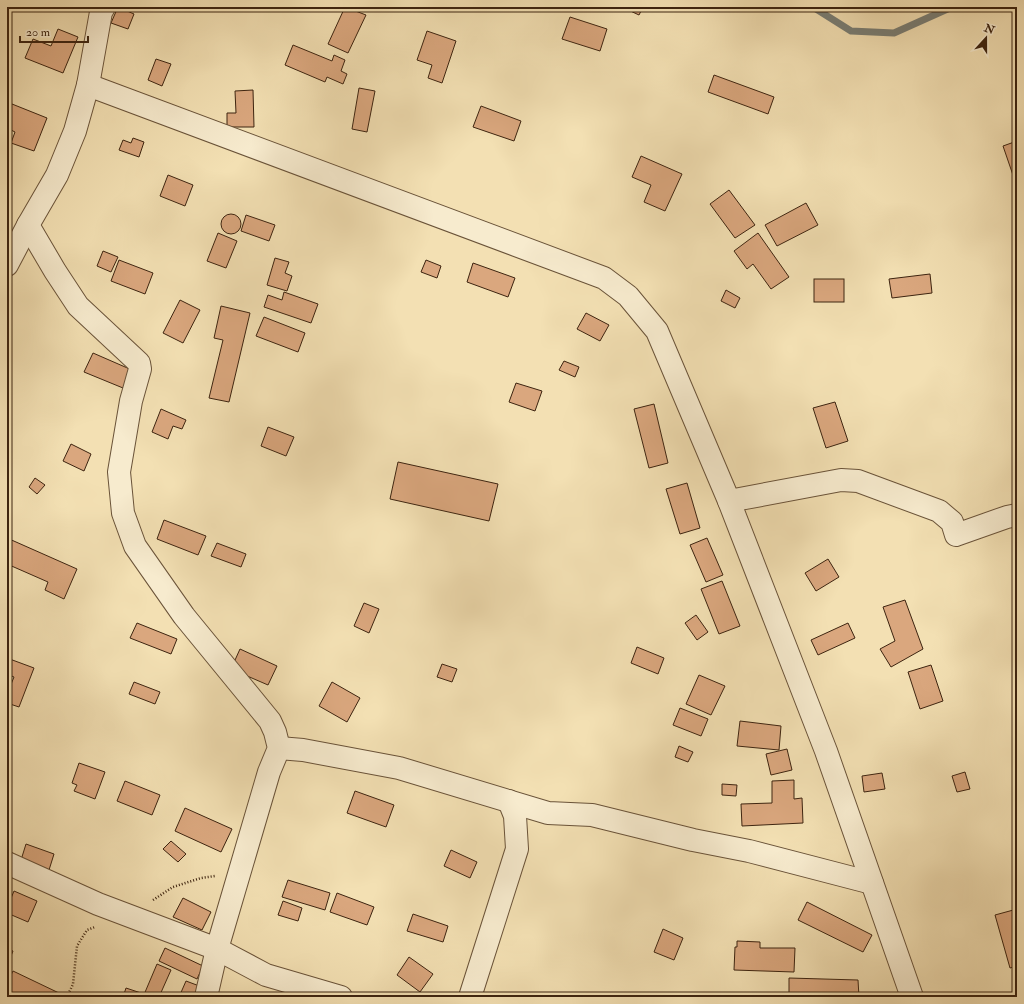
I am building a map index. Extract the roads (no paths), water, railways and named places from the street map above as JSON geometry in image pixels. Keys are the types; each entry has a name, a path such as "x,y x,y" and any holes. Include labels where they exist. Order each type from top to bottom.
{"street":[{"path":"7,265 57,175 75,131 88,85 101,12 104,7"},
{"path":"88,85 604,278 628,296 657,331 729,501 826,750 912,997"},
{"path":"28,225 78,306 140,363 140,369 131,401 119,472 123,514 135,546 184,616 270,721 275,732 279,748 269,772 217,949 206,997"},
{"path":"729,501 841,480 858,481 939,511 952,522 956,535 1017,514"},
{"path":"279,748 304,750 400,768 548,813 592,815 693,840 786,860 872,883"},
{"path":"470,997 517,849 515,816 509,801"},
{"path":"7,863 98,904 217,949 266,975 342,997"}],"waterway":[{"path":"813,7 851,31 894,33 952,7"}]}
